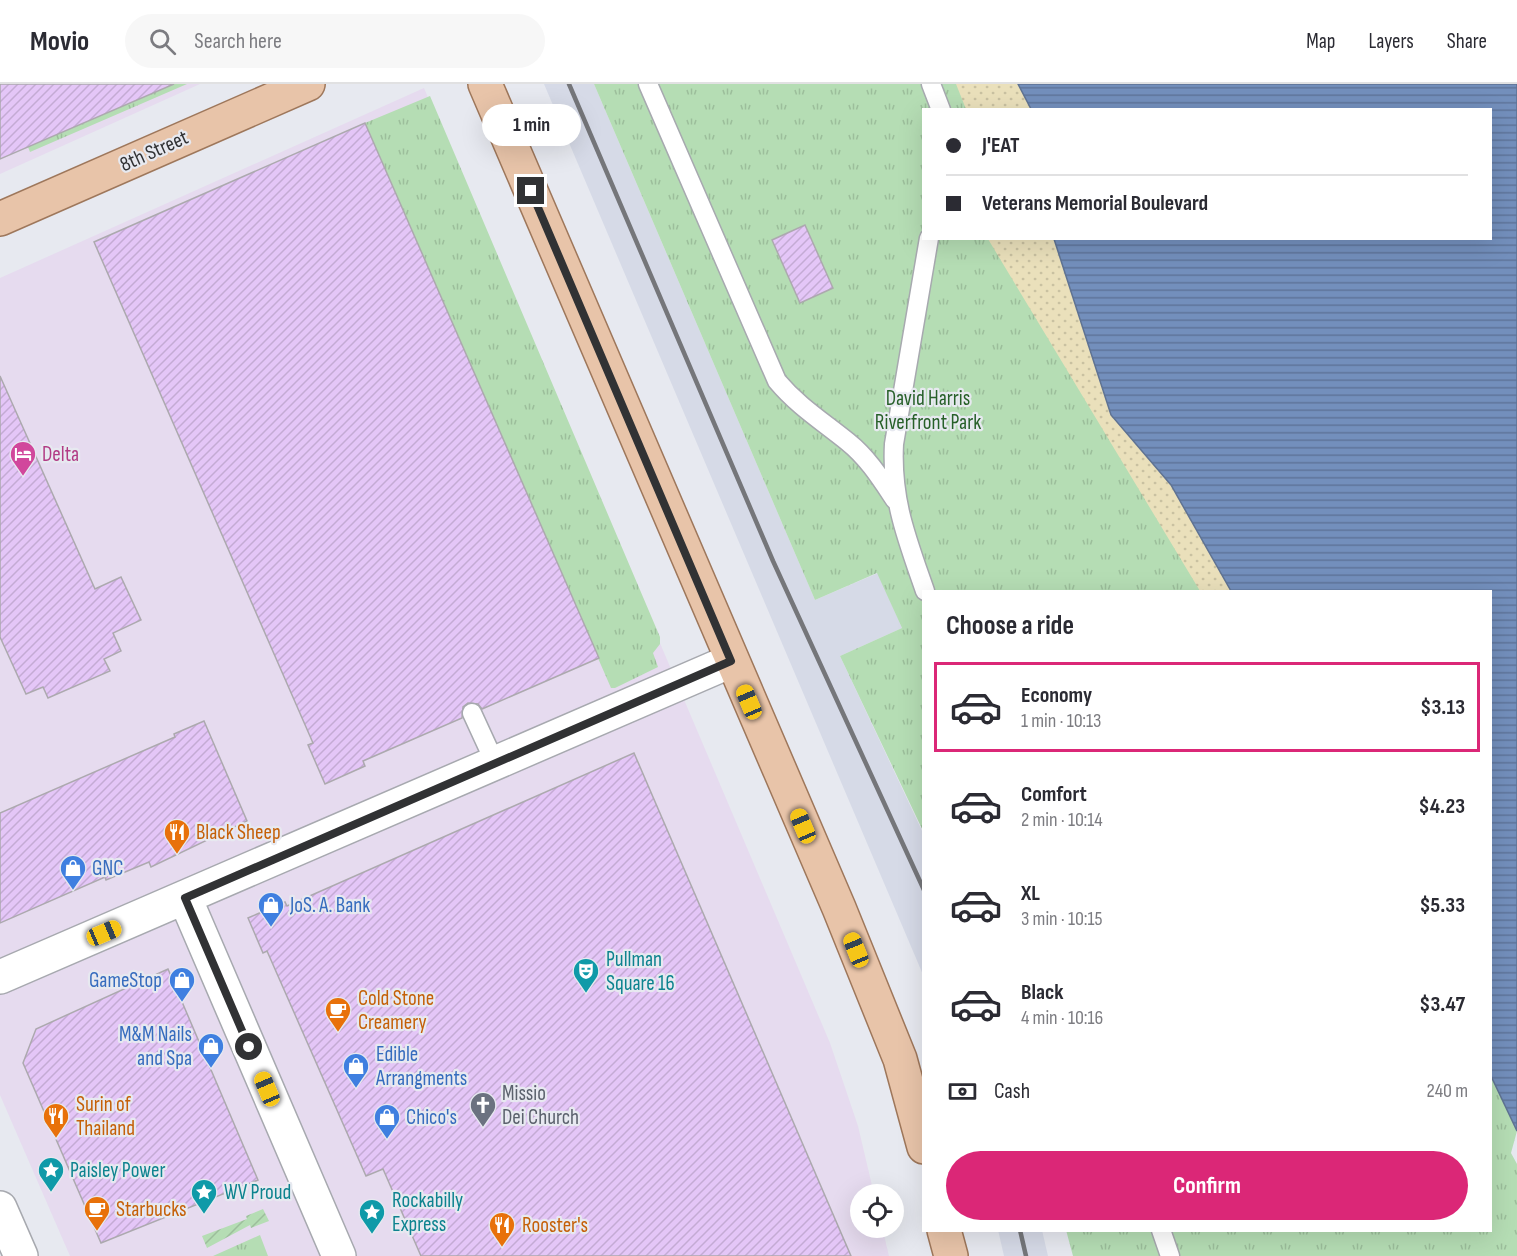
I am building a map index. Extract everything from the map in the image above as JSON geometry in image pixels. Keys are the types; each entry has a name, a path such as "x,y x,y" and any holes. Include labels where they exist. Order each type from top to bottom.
{"main road":[{"name":"8th Street","path":"0,219 308,84"},
{"path":"485,84 882,1011 900,1059 922,1140"},
{"path":"945,1232 951,1256"}],"street":[{"path":"0,977 731,661"},
{"path":"185,898 339,1256"},
{"path":"0,1208 21,1256"}],"lane":[{"path":"648,84 777,381 794,401 848,442 870,463 895,500 925,590"},
{"path":"931,84 940,108"},
{"path":"895,500 894,444 929,240"},
{"path":"472,713 495,763"},
{"path":"1162,1232 1170,1256"}],"shaded area":[{"path":"0,84 200,84 0,174"},
{"path":"544,84 594,84 815,600 878,573 902,628 840,656 922,831 922,972"},
{"path":"424,88 830,1043 858,1126 872,1184 850,1184 850,1238 885,1238 889,1256 70,1256 0,1095 0,278"},
{"path":"998,1232 1042,1232 1048,1256 1004,1256"}],"green space":[{"path":"174,84 187,84 30,152 28,147"},
{"name":"David Harris Riverfront Park","path":"594,84 1018,84 1030,108 922,108 922,240 1055,240 1230,590 922,590 922,829 840,656 902,628 877,573 815,600"},
{"path":"430,96 660,637 660,644 653,653 658,667 615,688 611,688 365,123"},
{"path":"1492,1078 1517,1131 1511,1153 1517,1164 1517,1256 1073,1256 1067,1232 1492,1232"},
{"path":"263,1209 269,1221 251,1228 250,1225 207,1248 202,1236 247,1219 246,1216"},
{"path":"260,1235 268,1256 213,1256"}],"sand":[{"path":"956,84 1028,84 1040,108 966,108"},
{"path":"989,240 1103,240 1275,590 1199,590"}],"water":[{"path":"1018,84 1517,84 1517,1131 1492,1078 1492,590 1230,590 1171,485 1111,415 1054,240 1492,240 1492,108 1030,108"}],"building":[{"path":"0,84 174,84 0,159"},
{"path":"365,123 599,658 482,709 478,704 468,703 463,707 462,718 363,761 365,766 325,784 308,745 313,743 94,242"},
{"path":"805,225 833,288 800,303 772,240"},
{"name":"Delta","path":"0,376 95,589 121,577 141,620 113,633 121,651 104,659 110,671 48,698 43,687 26,694 0,637"},
{"path":"204,721 247,821 151,867 149,862 106,880 105,877 0,923 0,813 175,737 174,734"},
{"name":"Pullman Square 16","path":"634,753 851,1256 421,1256 383,1169 366,1176 267,951 263,953 248,918 285,902 287,906"},
{"path":"168,969 258,1180 101,1243 23,1063 36,1029"}],"railway":[{"path":"569,84 773,561 922,886"},
{"path":"1020,1232 1026,1256"}],"place":[{"name":"Delta","path":"23,477"},
{"name":"Black Sheep","path":"177,855"},
{"name":"GNC","path":"73,891"},
{"name":"JoS. A. Bank","path":"271,928"},
{"name":"Pullman Square 16","path":"586,994"},
{"name":"GameStop","path":"182,1003"},
{"name":"Cold Stone Creamery","path":"338,1033"},
{"name":"M&M Nails and Spa","path":"211,1069"},
{"name":"Edible Arrangments","path":"356,1089"},
{"name":"Missio Dei Church","path":"483,1128"},
{"name":"Surin of Thailand","path":"56,1139"},
{"name":"Chico's","path":"387,1140"},
{"name":"Paisley Power","path":"51,1193"},
{"name":"WV Proud","path":"204,1215"},
{"name":"Starbucks","path":"97,1232"},
{"name":"Rockabilly Express","path":"372,1235"},
{"name":"Rooster's","path":"502,1248"}],"route":[{"path":"249,1047 185,898 731,661 531,191"}]}
